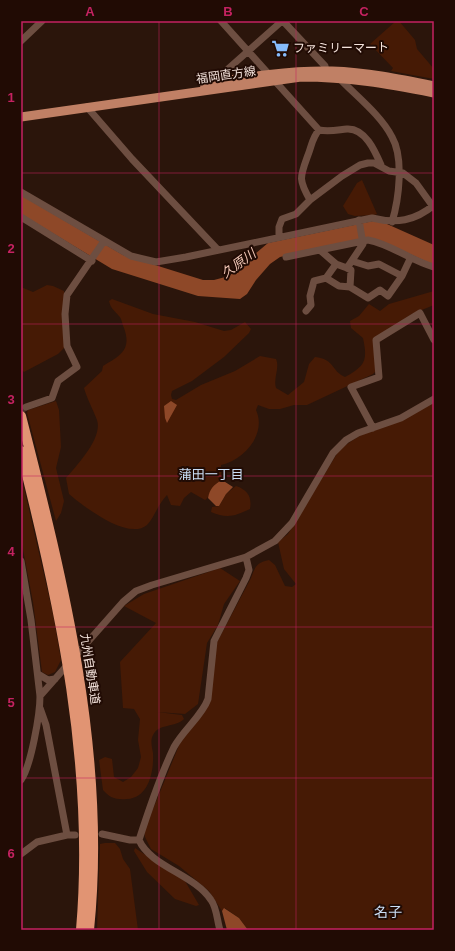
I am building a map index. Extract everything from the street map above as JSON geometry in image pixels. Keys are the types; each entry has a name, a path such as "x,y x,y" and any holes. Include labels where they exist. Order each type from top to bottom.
{"highway":[{"name":"九州自動車道","path":"21,416 54,546 80,685 88,752 92,812 93,899 89,930"},
{"name":"九州自動車道","path":"21,451 54,590 66,648 78,732 85,841 84,899 81,930"}],"main road":[{"name":"福岡直方線","path":"21,111 220,81 326,71 385,77 434,86"},
{"name":"福岡直方線","path":"21,117 271,77 338,77 366,80 434,93"}],"street":[{"path":"21,41 42,21"},
{"path":"221,21 319,130 357,130 373,148 381,166"},
{"path":"220,81 220,76 282,21 325,66 326,71"},
{"path":"338,77 373,112 392,136 397,150 400,172 395,213 392,222"},
{"path":"87,107 132,159 218,250"},
{"path":"310,200 303,187 301,170 308,157 312,138 319,130"},
{"path":"21,192 103,242 131,256 156,262 218,250 359,220 372,218 392,222 411,219 434,206 416,184 400,172 389,171 374,163 360,165 310,200 296,214 282,219 279,227 279,237"},
{"path":"21,217 92,261"},
{"path":"347,268 363,244 359,220"},
{"path":"286,257 363,241 377,242 410,258 434,267"},
{"path":"26,407 52,398 58,381 77,366 67,346 67,295 92,261 103,242"},
{"path":"320,251 336,264 351,270 350,287"},
{"path":"326,278 339,286 350,287 368,298 380,290 388,296 402,276 410,258"},
{"path":"352,261 368,266 379,264 402,276"},
{"path":"306,311 311,305 310,296 314,281 326,278 336,264"},
{"path":"373,428 351,387 379,377 376,340 420,313 434,340"},
{"path":"40,696 123,602 136,591 246,557 275,541 286,531 339,447 358,433 400,418 434,399"},
{"path":"139,840 174,748 189,724 205,707 208,699 214,641 246,578 249,570 246,557"},
{"path":"21,561 33,631 40,696 40,708 28,764 21,780"},
{"path":"38,674 48,680 56,678"},
{"path":"21,854 37,842 71,835 46,725 40,708"},
{"path":"102,834 130,840 139,840"},
{"path":"139,840 148,854 187,878 212,901 220,930"}],"shaded area":[{"path":"396,21 399,21 415,40 417,49 434,69 434,79 391,71 393,68 370,44"},
{"path":"362,180 377,214 355,216 348,214 343,206 357,183"},
{"path":"21,195 123,255 203,280 214,280 229,276 268,243 378,220 434,245 434,265 390,245 356,240 280,257 270,264 256,280 247,294 240,299 198,296 112,269 21,214"},
{"path":"47,285 64,291 65,347 58,354 24,372 21,369 21,287 33,292"},
{"path":"434,291 434,305 412,314 375,338 376,371 373,374 307,405 294,405 280,409 269,409 258,405 256,410 259,419 256,437 245,452 238,458 221,465 222,480 214,486 209,496 205,500 191,492 184,498 180,506 171,505 167,495 147,525 139,529 129,529 106,520 69,494 66,478 88,451 93,443 98,427 97,420 84,388 102,371 103,366 123,352 125,347 126,336 124,328 120,317 110,304 109,301 112,299 153,314 195,322 224,331 231,330 245,322 251,329 249,333 224,357 192,381 172,391 172,399 176,400 201,385 235,371 260,356 276,359 276,388 288,395 304,382 309,364 315,357 326,360 337,372 345,377 357,370 365,358 363,338 351,328 350,321 359,316 369,304 380,311 389,304"},
{"path":"56,401 59,410 61,447 56,468 64,501 61,513 56,521 27,413 28,410"},
{"path":"171,401 177,405 167,423 164,406"},
{"path":"434,402 434,930 248,930 239,918 225,908 222,911 209,891 179,866 151,849 145,837 144,831 180,743 202,714 214,648 255,568 262,562 269,560 275,565 285,586 292,587 296,584 284,569 278,542 288,534 338,452 348,443 360,436 410,415"},
{"path":"21,475 53,614 61,660 55,672 48,675 42,672 33,602 21,539"},
{"path":"222,480 233,487 226,494 219,506 216,506 208,498 212,488"},
{"path":"236,486 248,494 250,498 250,509 231,516 211,512 212,507 219,506 226,494"},
{"path":"220,568 240,581 224,604 218,625 207,643 198,704 185,714 157,712 182,715 184,719 176,724 159,729 153,735 151,742 153,760 151,775 145,789 140,794 127,799 116,799 111,797 103,790 99,760 105,757 112,759 114,777 123,782 131,777 138,768 141,757 138,740 140,719 134,709 123,708 120,662 156,623 124,606 144,594"},
{"path":"115,843 120,849 123,859 130,869 138,930 97,930 100,844"},
{"path":"135,848 185,881 199,905 196,906 175,899 147,872 134,851"},
{"path":"224,908 239,918 248,930 227,930 222,911"}],"tunnel":[{"path":"21,410 26,407"}],"place":[{"name":"ファミリーマート","path":"280,48"}],"district":[{"name":"蒲田一丁目","path":"211,474"},
{"name":"名子","path":"388,912"}],"water label":[{"name":"久原川","path":"238,263"}]}
